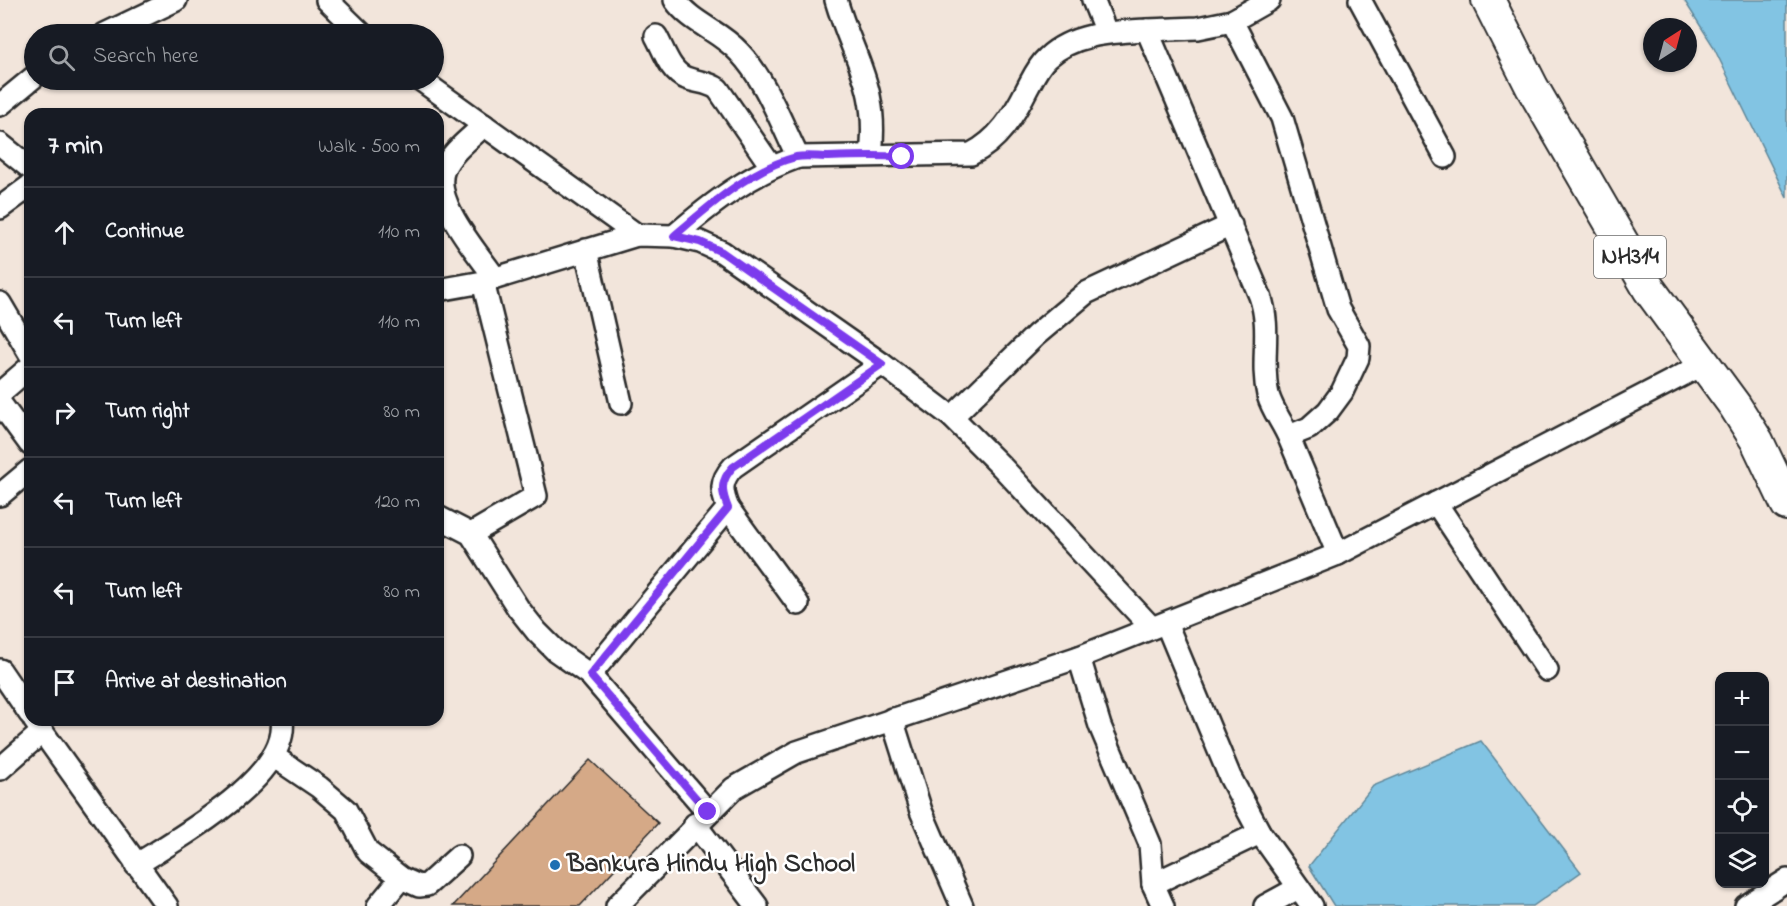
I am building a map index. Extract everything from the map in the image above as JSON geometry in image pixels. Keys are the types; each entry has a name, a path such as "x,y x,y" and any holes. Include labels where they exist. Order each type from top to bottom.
{"highway":[{"name":"NH314","path":"1488,0 1532,87 1643,279 1702,365 1735,406 1757,441 1787,504"}],"street":[{"path":"126,24 176,0"},
{"path":"327,0 352,24"},
{"path":"675,0 691,17 726,40 747,60 798,157"},
{"path":"836,0 871,96 874,126 871,155"},
{"path":"1093,0 1106,32"},
{"path":"674,236 721,197 771,166 798,157 971,154 993,140 1012,114 1046,58 1066,45 1106,32 1198,27 1232,21 1269,0"},
{"path":"1360,0 1445,157"},
{"path":"1232,21 1282,118 1338,309 1359,346 1358,358 1342,392 1328,411 1309,428 1289,436"},
{"path":"1147,30 1231,225 1265,311 1267,323 1265,376 1269,395 1275,413 1289,436 1338,554"},
{"path":"656,36 670,63 680,75 710,83 718,88 771,166"},
{"path":"0,105 24,85"},
{"path":"435,90 637,235"},
{"path":"444,171 449,160 484,125"},
{"path":"0,144 24,163"},
{"path":"0,208 24,190"},
{"path":"444,197 448,208 489,280 536,496 471,534"},
{"path":"952,417 1036,335 1086,293 1231,225"},
{"path":"444,289 489,280 637,235 674,236 700,242 722,252 882,364 952,417 1159,625 1230,777 1260,833 1312,906"},
{"path":"586,250 621,404"},
{"path":"0,303 24,344"},
{"path":"798,604 728,508 722,493 724,477 733,467 882,364"},
{"path":"616,906 734,788 797,752 1079,657 1338,554 1702,365"},
{"path":"0,393 24,372"},
{"path":"0,403 24,436"},
{"path":"0,495 24,475"},
{"path":"1436,503 1547,670"},
{"path":"590,675 728,508"},
{"path":"444,520 471,534 518,608 537,632 556,651 590,675 702,818 757,906"},
{"path":"1079,657 1100,726 1150,844 1153,884 1163,906"},
{"path":"0,669 24,705"},
{"path":"892,719 921,811 962,906"},
{"path":"0,769 38,726 167,906"},
{"path":"136,865 229,802 268,765 283,734 282,726"},
{"path":"273,756 337,800 353,819 368,852 401,878 419,886 427,885 459,856"},
{"path":"1153,884 1260,833"},
{"path":"378,906 401,878"},
{"path":"1746,906 1787,880"},
{"path":"1265,906 1298,888"}],"water":[{"path":"1684,0 1787,0 1787,198 1712,44"},
{"path":"1481,741 1581,872 1533,906 1334,906 1309,866 1373,786"}],"building":[{"name":"Bankura Hindu High School","path":"590,760 658,823 580,906 453,906"}],"place":[{"name":"Bankura Hindu High School","path":"555,865"}],"route":[{"path":"708,812 590,675 728,508 722,493 722,484 724,477 733,467 882,364 722,252 700,242 674,236 721,197 771,166 798,157 871,155 902,157"}]}
